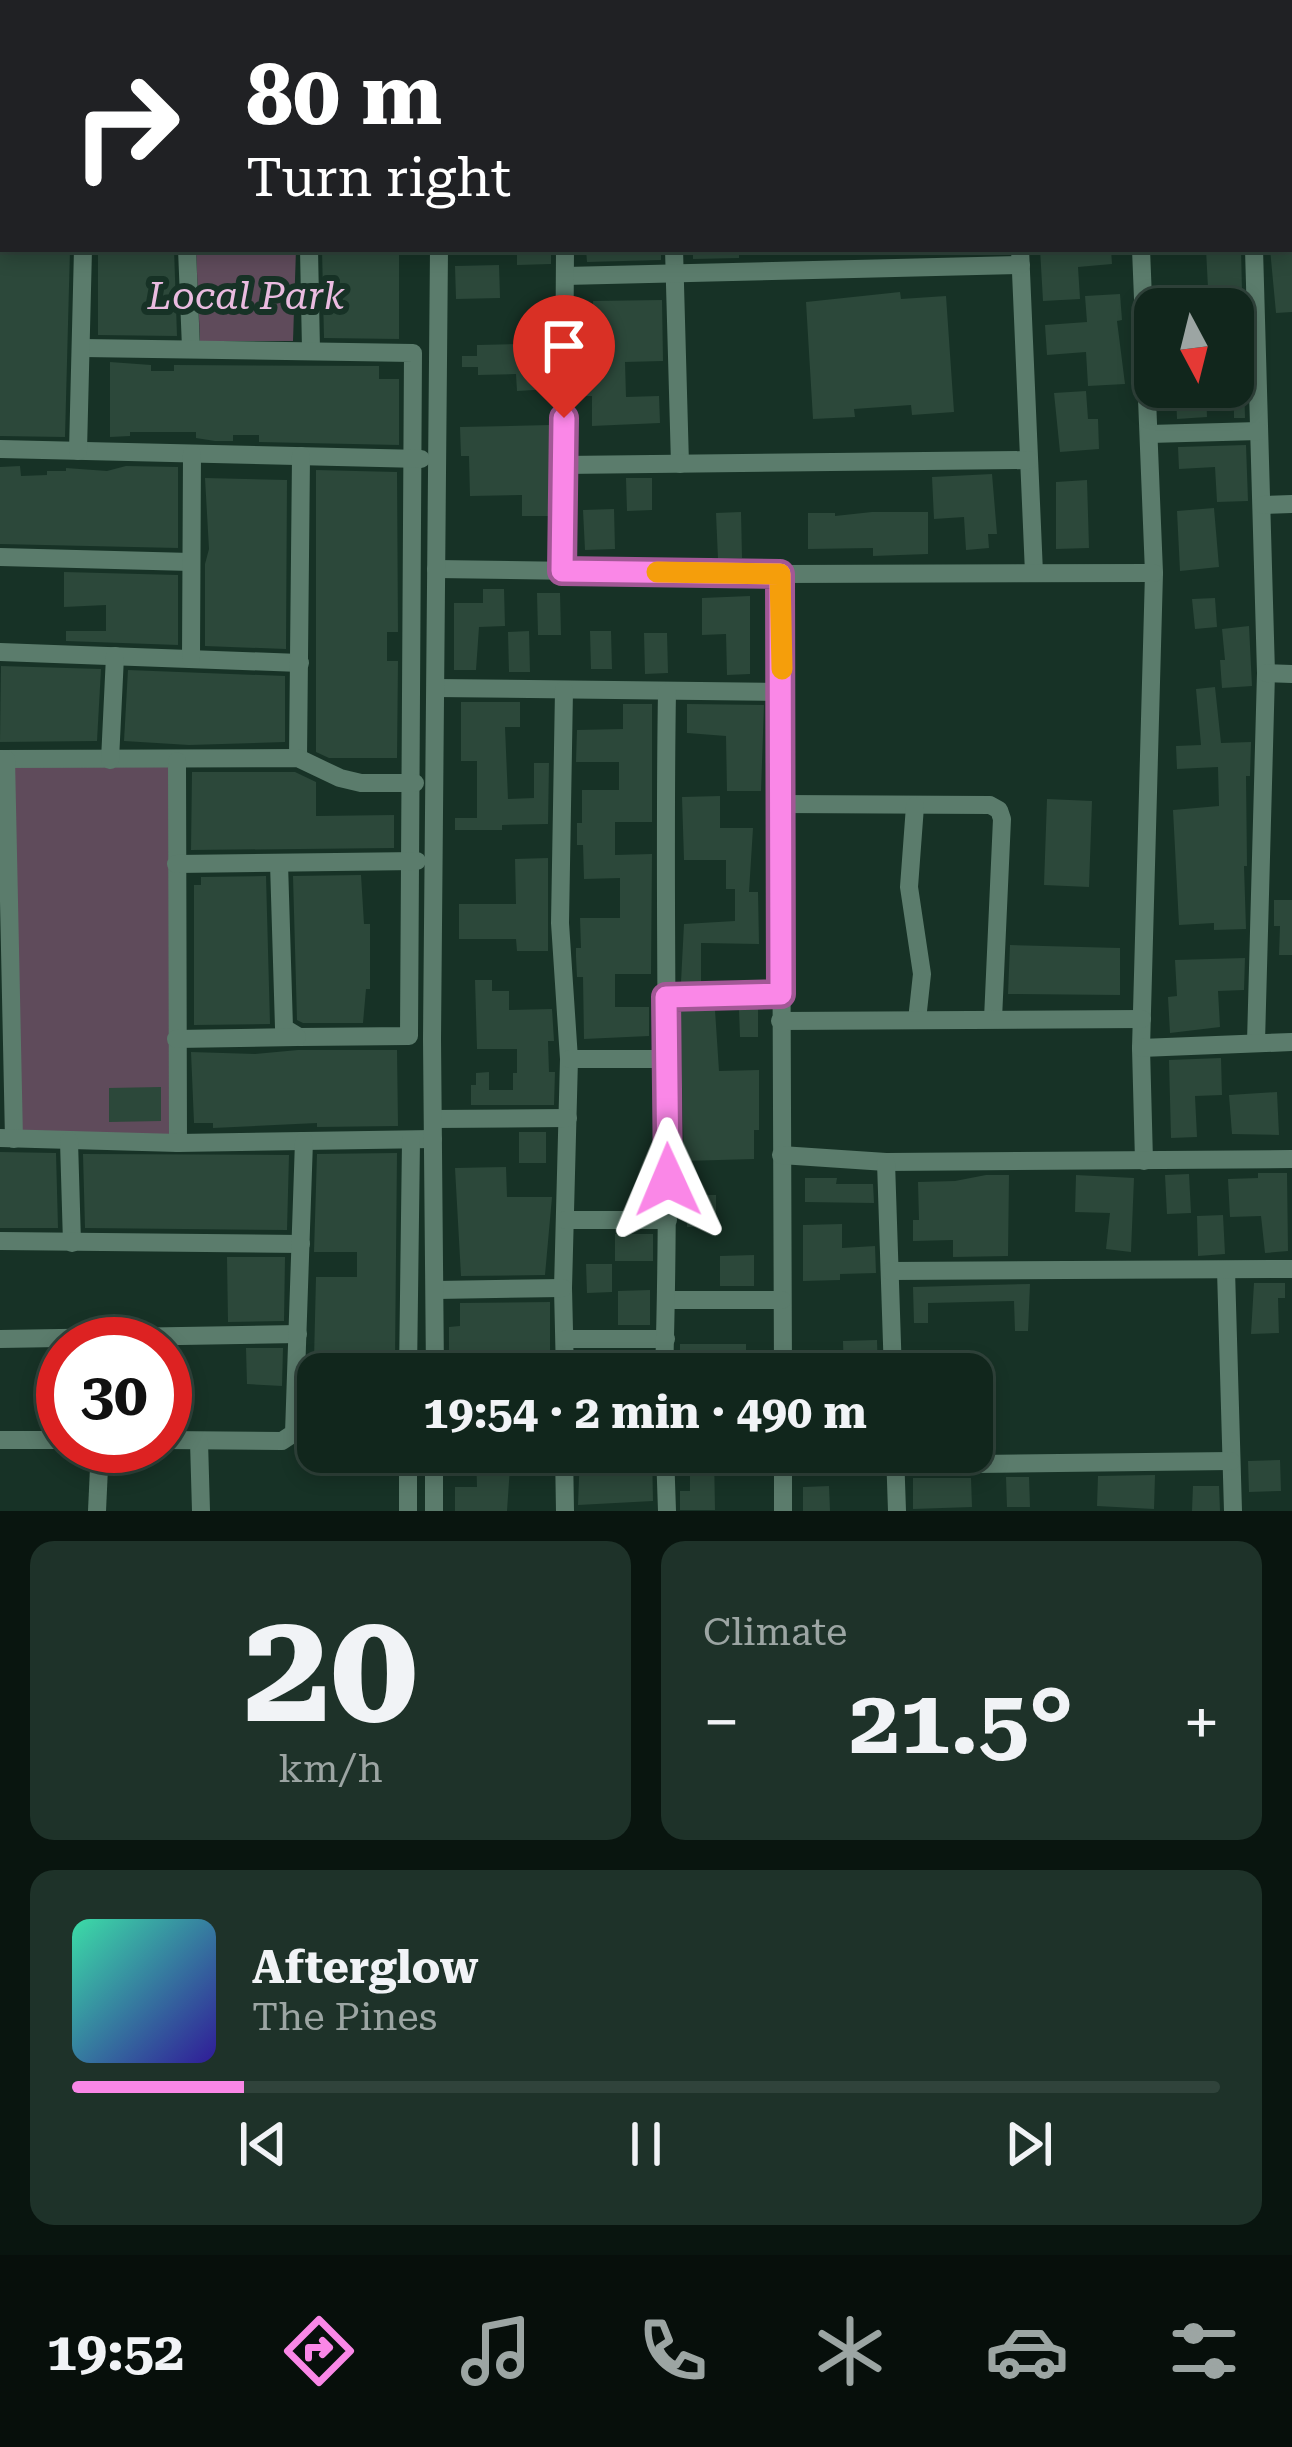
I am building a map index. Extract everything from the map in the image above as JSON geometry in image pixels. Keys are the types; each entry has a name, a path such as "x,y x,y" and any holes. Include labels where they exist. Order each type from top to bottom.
{"street":[{"path":"78,451 83,252"},
{"path":"187,252 190,348"},
{"path":"309,252 311,350"},
{"path":"435,1353 434,459 439,252"},
{"path":"562,571 565,252"},
{"path":"674,252 680,464"},
{"path":"1141,252 1154,573 1141,1048 1144,1161"},
{"path":"1255,252 1266,674 1256,1042"},
{"path":"565,277 1021,257 1034,573"},
{"path":"83,348 413,353 409,1036 176,1039"},
{"path":"1149,434 1258,431"},
{"path":"0,449 434,459"},
{"path":"190,659 192,454"},
{"path":"298,758 301,456"},
{"path":"563,465 1030,460"},
{"path":"1263,505 1292,504"},
{"path":"0,557 191,562"},
{"path":"436,569 1154,573"},
{"path":"780,574 783,1353"},
{"path":"0,652 300,663"},
{"path":"110,760 115,656"},
{"path":"1266,674 1292,674"},
{"path":"436,688 782,692"},
{"path":"564,689 560,923 569,1059 566,1353"},
{"path":"665,1353 667,692"},
{"path":"434,784 361,783 298,758 3,759 7,1138 178,1143 411,1140 433,1129 568,1118"},
{"path":"177,761 178,1143"},
{"path":"781,804 990,805 999,810 1003,819 993,1019"},
{"path":"915,806 909,887 922,974 917,1020"},
{"path":"176,864 434,860"},
{"path":"280,863 282,1016 284,1028 298,1037"},
{"path":"666,997 781,994"},
{"path":"781,1021 1142,1019"},
{"path":"1141,1048 1292,1042"},
{"path":"569,1059 667,1059"},
{"path":"408,1353 411,1140"},
{"path":"69,1141 72,1243"},
{"path":"192,1441 290,1438 296,1422 304,1141"},
{"path":"782,1155 886,1162 1292,1160"},
{"path":"886,1162 892,1353"},
{"path":"565,1220 668,1220"},
{"path":"0,1241 301,1244"},
{"path":"890,1271 1292,1269"},
{"path":"1226,1270 1233,1511"},
{"path":"436,1290 563,1288"},
{"path":"666,1300 782,1300"},
{"path":"0,1339 298,1334"},
{"path":"566,1339 665,1339"},
{"path":"0,1440 36,1440"},
{"path":"199,1441 201,1511"},
{"path":"993,1460 1231,1461"},
{"path":"97,1511 99,1473"},
{"path":"408,1473 408,1511"},
{"path":"434,1473 434,1511"},
{"path":"565,1473 566,1511"},
{"path":"665,1473 667,1511"},
{"path":"783,1473 783,1511"},
{"path":"896,1473 897,1511"}],"green space":[{"name":"Local Park","path":"196,252 296,252 293,341 200,341"},
{"path":"6,760 177,761 174,1140 14,1138"}],"building":[{"path":"0,252 70,252 65,437 0,436"},
{"path":"98,252 174,252 177,336 98,335"},
{"path":"322,252 399,252 399,339 324,338"},
{"path":"517,252 551,252 551,264 517,265"},
{"path":"586,252 661,252 661,260 587,262"},
{"path":"693,252 739,252 739,258 693,259"},
{"path":"1040,252 1111,252 1112,264 1078,267 1080,299 1043,301"},
{"path":"1206,252 1241,252 1242,288 1208,288"},
{"path":"1270,252 1292,252 1292,312 1276,313"},
{"path":"499,265 500,298 456,299 455,266"},
{"path":"900,292 901,299 946,296 954,412 912,415 911,405 854,409 855,417 813,419 806,302"},
{"path":"1120,294 1122,320 1117,321 1125,384 1088,386 1086,352 1047,355 1045,325 1087,322 1085,296"},
{"path":"662,300 663,361 625,362 626,397 659,396 660,423 592,426 592,396 586,396 585,373 586,335 594,334 593,301"},
{"path":"547,331 551,389 517,391 516,374 478,375 478,367 462,367 462,356 477,356 477,345 517,344 517,332"},
{"path":"110,362 151,365 151,371 174,371 174,365 379,366 379,379 399,379 399,445 259,442 259,435 215,441 196,438 196,432 130,432 130,436 110,437"},
{"path":"1086,391 1088,419 1098,419 1099,449 1060,452 1054,393"},
{"path":"1177,408 1207,408 1207,417 1177,419"},
{"path":"1234,408 1245,408 1245,418 1234,418"},
{"path":"550,425 550,516 522,516 522,495 470,496 469,456 461,456 460,427"},
{"path":"1246,445 1248,501 1217,502 1215,467 1179,469 1178,447"},
{"path":"20,466 21,476 66,468 178,467 178,548 0,544 0,467"},
{"path":"316,470 397,472 398,632 387,632 387,661 398,661 397,758 329,758 316,752"},
{"path":"992,474 997,534 988,534 989,548 966,550 964,517 934,519 932,477"},
{"path":"205,478 287,480 286,649 205,646 209,549"},
{"path":"626,478 652,478 652,510 627,511"},
{"path":"1087,480 1089,548 1056,549 1056,482"},
{"path":"1214,508 1219,567 1180,571 1177,511"},
{"path":"614,509 615,549 585,550 583,510"},
{"path":"741,512 742,558 718,559 716,513"},
{"path":"928,512 928,554 873,556 873,548 808,549 808,513"},
{"path":"64,572 178,575 178,645 66,641 66,631 106,631 106,605 64,607"},
{"path":"483,589 504,589 505,626 479,627 476,670 454,670 454,603 483,603"},
{"path":"537,593 560,593 561,635 538,635"},
{"path":"750,596 750,674 727,675 726,634 702,635 702,598"},
{"path":"1215,598 1217,627 1195,629 1192,599"},
{"path":"1249,626 1252,686 1222,688 1222,629"},
{"path":"529,631 530,672 509,672 508,632"},
{"path":"590,631 611,631 612,669 591,669"},
{"path":"644,633 667,633 668,673 645,674"},
{"path":"1,666 101,669 97,741 0,742"},
{"path":"128,670 285,676 285,742 124,741"},
{"path":"1215,687 1221,743 1251,742 1250,776 1246,776 1246,929 1214,930 1214,923 1179,925 1173,810 1219,806 1218,767 1177,769 1176,746 1201,745 1196,689"},
{"path":"461,702 520,702 520,727 505,727 508,799 534,798 534,763 549,763 548,824 455,830 455,818 477,818 477,761 461,761"},
{"path":"623,704 652,704 652,822 615,822 615,855 652,854 651,974 615,974 615,1007 649,1007 649,1036 584,1039 583,977 577,977 576,957 576,948 581,948 580,918 620,918 620,878 584,879 577,823 582,823 582,790 619,790 619,762 576,762 577,730 623,729"},
{"path":"687,704 764,705 761,791 727,791 726,736 687,733"},
{"path":"192,772 295,772 316,782 316,816 394,815 394,848 191,850"},
{"path":"720,796 720,828 753,828 749,892 758,892 759,944 701,943 701,982 681,982 684,924 735,921 735,889 726,889 726,860 684,860 682,797"},
{"path":"1047,799 1092,801 1089,887 1044,885"},
{"path":"548,858 548,951 517,951 516,939 459,939 459,904 516,904 515,859"},
{"path":"361,875 364,924 370,924 370,989 366,989 363,1023 303,1023 297,1020 293,876"},
{"path":"266,876 270,1024 194,1025 194,885 201,885 201,877"},
{"path":"1274,900 1292,900 1292,955 1279,955 1280,926 1274,926"},
{"path":"1010,945 1120,948 1120,995 1008,994"},
{"path":"1245,958 1244,990 1218,991 1220,1027 1170,1033 1168,997 1177,996 1175,960"},
{"path":"475,980 492,980 492,991 509,991 509,1010 552,1009 554,1041 548,1041 549,1072 555,1072 554,1105 471,1105 476,1073 489,1072 489,1090 513,1090 513,1073 517,1073 517,1049 477,1049"},
{"path":"739,1009 758,1009 758,1037 740,1037"},
{"path":"680,1010 715,1010 719,1071 759,1070 754,1159 684,1161"},
{"path":"397,1050 398,1126 317,1127 317,1123 213,1128 213,1123 194,1123 191,1052"},
{"path":"1221,1058 1222,1095 1195,1096 1197,1137 1171,1138 1169,1060"},
{"path":"161,1087 161,1121 109,1122 109,1088"},
{"path":"1277,1092 1279,1135 1232,1134 1229,1095"},
{"path":"519,1132 546,1132 546,1163 519,1163"},
{"path":"0,1152 56,1153 58,1228 0,1228"},
{"path":"397,1153 395,1353 314,1353 316,1277 357,1277 357,1252 314,1252 317,1154"},
{"path":"83,1154 289,1155 287,1230 85,1228"},
{"path":"506,1167 507,1197 552,1197 545,1275 461,1276 455,1168"},
{"path":"1258,1173 1287,1173 1288,1251 1265,1253 1261,1216 1230,1217 1228,1179 1258,1178"},
{"path":"1189,1174 1191,1213 1167,1214 1165,1175"},
{"path":"1009,1175 1008,1256 953,1257 953,1240 913,1241 913,1220 919,1220 918,1182"},
{"path":"1076,1175 1134,1178 1131,1252 1106,1249 1110,1213 1075,1212"},
{"path":"805,1178 873,1184 874,1203 805,1202"},
{"path":"687,1195 716,1195 716,1226 687,1227"},
{"path":"1223,1215 1225,1254 1198,1256 1197,1216"},
{"path":"842,1224 842,1248 875,1246 876,1273 803,1281 803,1225"},
{"path":"615,1234 653,1234 653,1261 615,1261"},
{"path":"754,1255 754,1286 720,1286 720,1256"},
{"path":"227,1257 285,1257 284,1321 228,1322"},
{"path":"586,1264 612,1264 612,1292 587,1293"},
{"path":"1254,1283 1285,1283 1285,1298 1278,1298 1279,1333 1251,1334"},
{"path":"1030,1284 1028,1331 1015,1331 1014,1301 928,1303 928,1323 914,1323 913,1287"},
{"path":"650,1290 650,1325 618,1325 618,1291"},
{"path":"550,1302 550,1353 449,1353 449,1327 460,1326 460,1303"},
{"path":"877,1340 877,1353 843,1353 843,1341"},
{"path":"680,1344 746,1344 746,1353 680,1353"},
{"path":"246,1348 283,1348 282,1386 247,1384"},
{"path":"1280,1460 1281,1491 1249,1492 1248,1461"},
{"path":"477,1473 510,1473 507,1511 455,1511 455,1487 477,1487"},
{"path":"579,1473 652,1473 653,1501 578,1505"},
{"path":"690,1473 714,1473 715,1510 680,1510 680,1491 690,1491"},
{"path":"1155,1475 1154,1509 1097,1506 1098,1476"},
{"path":"1006,1477 1029,1477 1030,1507 1007,1507"},
{"path":"913,1478 971,1478 972,1507 913,1509"},
{"path":"829,1486 830,1511 803,1511 803,1487"},
{"path":"1193,1486 1219,1486 1220,1511 1192,1511"}],"slow traffic":[{"path":"657,572 780,574 782,669"}],"route":[{"path":"564,418 562,571 780,574 781,994 666,997 668,1180"}]}
